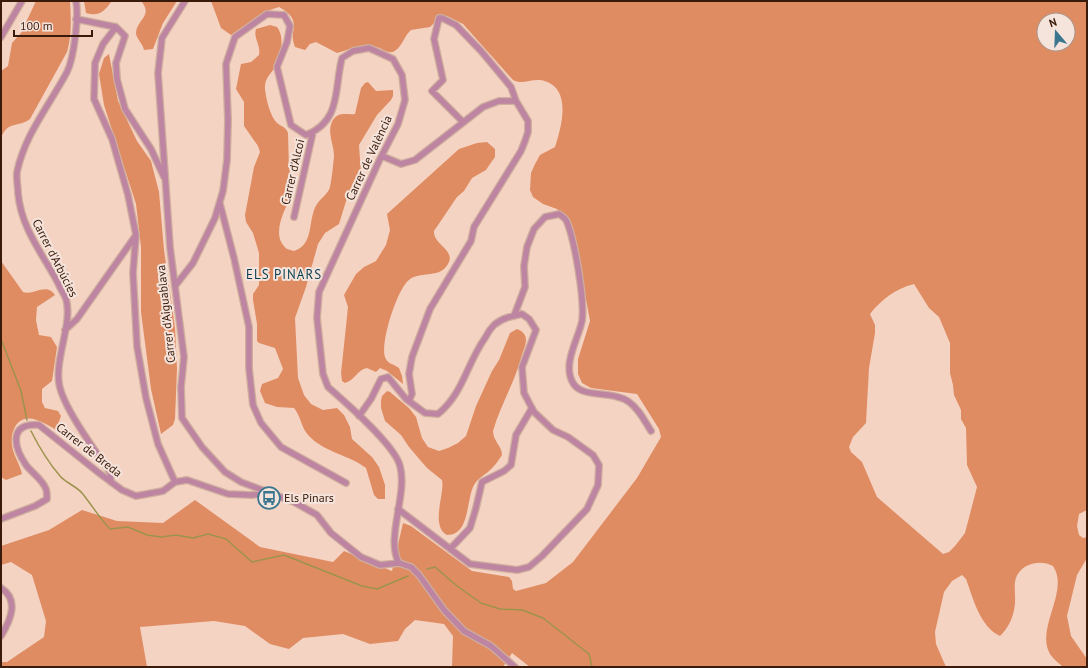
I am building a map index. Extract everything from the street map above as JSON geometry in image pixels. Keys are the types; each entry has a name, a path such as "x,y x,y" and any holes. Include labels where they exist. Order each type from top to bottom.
{"street":[{"path":"1,36 22,1"},
{"name":"Carrer d'Arbúcies","path":"76,1 76,35 68,71 34,126 22,154 17,174 21,213 30,237 50,268 66,300 67,315 64,330 59,383 74,416 110,472 111,482"},
{"name":"Carrer d'Aiguablava","path":"185,1 162,38 158,73 175,286 184,357 181,388 182,418 202,447 225,472 269,493 294,502 317,515 331,533 361,557 380,565 399,563"},
{"path":"175,286 193,263 215,218 219,203 227,160 228,120 226,64 235,37 267,14 284,15 290,26 287,42 277,67 291,125 306,135 313,132"},
{"path":"409,401 412,394 410,374 412,357 430,309 471,241 474,226 521,151 528,132 528,121 516,101 511,87 456,24 439,18 436,25 434,40 443,80 432,91 463,122"},
{"path":"76,19 116,27 125,36 116,63 117,79 126,109 151,149 166,180"},
{"path":"116,27 102,44 95,63 94,99 112,140 128,195 136,234 134,273 137,346 146,398 158,444 175,482 187,480 228,494 252,495 269,493"},
{"name":"Carrer de València","path":"313,132 319,130 331,112 337,94 338,72 342,58 353,51 368,48 393,59 402,75 406,100 398,124 318,292 316,318 322,374 328,387 387,444 400,465 402,486 398,509 395,555 399,563"},
{"path":"382,156 401,164 415,160 483,107 499,101 516,101"},
{"name":"Carrer d'Alcoi","path":"294,217 313,132"},
{"path":"219,203 234,258 249,327 249,368 253,405 261,423 281,447 346,483"},
{"path":"514,316 525,287 524,266 527,247 534,229 545,217 559,214 567,221 572,238 582,298 582,321 569,368 573,384 583,392 610,394 628,401 640,413 651,430"},
{"path":"64,330 77,319 136,234"},
{"path":"359,416 371,399 381,379 388,377 409,401 425,413 438,414 448,406 463,384 479,347 493,326 508,316 522,314 530,319 536,330 522,367 524,393 532,408 553,430 568,437 593,455 599,465 598,485 587,509 560,538 529,567 517,570 470,564 398,509"},
{"path":"450,549 470,528 482,482 504,471 511,465 516,435 532,408"},
{"name":"Carrer de Breda","path":"1,519 35,506 47,499 47,491 40,479 26,465 18,448 16,436 20,428 30,424 39,425 111,482 122,490 136,496 163,491 175,482"},
{"path":"399,563 411,567 419,575 444,610 464,631 491,646 515,667"},
{"path":"1,588 7,592 13,607 10,621 1,636"}],"shaded area":[{"path":"36,1 70,1 71,20 69,46 30,119 26,122 10,126 1,138 1,71 8,66 12,43 21,33"},
{"path":"84,1 112,1 98,14 91,14 86,13"},
{"path":"141,1 177,1 163,23 153,49 144,50 136,35 137,29 146,10"},
{"path":"211,1 1087,1 1087,510 1079,514 1077,526 1079,535 1083,538 1087,537 1087,558 1077,575 1067,616 1071,636 1087,659 1087,667 1063,667 1050,654 1047,644 1047,633 1058,587 1057,576 1053,566 1037,563 1022,569 1016,578 1014,612 1010,623 1000,636 993,632 982,619 966,579 962,575 952,581 944,592 935,632 936,644 946,667 530,667 512,653 503,667 452,667 453,636 444,624 415,620 405,629 398,641 370,644 343,634 303,638 289,649 270,644 245,626 214,621 140,627 147,667 1,667 1,662 7,662 44,637 46,621 32,575 11,562 1,565 1,546 49,530 82,510 117,521 163,523 195,500 260,547 333,562 344,551 392,571 403,523 411,526 472,571 509,577 512,581 513,589 516,591 546,583 573,562 637,478 661,437 659,429 637,394 591,388 582,383 578,374 578,359 590,321 581,272 567,218 557,209 543,204 533,197 530,190 531,173 535,164 540,155 555,147 562,118 561,98 557,90 550,83 540,80 520,82 513,80 463,24 447,16 437,20 430,27 411,30 398,48 393,52 376,47 364,46 355,47 337,53 316,42 310,44 305,50 295,47 293,41 294,26 291,17 287,12 279,7 264,12 231,35 221,28","holes":["914,284 929,308 939,317 950,343 950,373 954,395 961,410 961,419 966,428 967,465 977,487 965,533 949,552 943,554 877,497 862,462 851,452 849,447 853,437 866,423 869,368 875,333 875,325 870,314 889,295"]},
{"path":"270,25 277,27 282,41 276,65 266,81 266,93 272,116 277,123 285,128 288,133 289,169 295,187 284,211 279,228 279,236 287,249 294,251 301,248 305,243 310,231 314,210 317,204 328,192 330,187 334,151 330,129 335,117 340,114 355,114 361,88 365,83 368,82 376,91 393,90 391,100 377,115 359,145 361,174 359,180 347,198 339,224 325,233 318,244 306,287 295,318 298,378 304,395 311,404 323,410 337,408 344,415 350,427 352,439 372,457 379,467 385,485 385,499 378,499 374,495 366,468 329,450 315,441 306,433 294,408 277,407 265,403 260,391 262,384 278,378 283,369 275,348 257,341 257,324 253,294 259,285 259,253 253,233 246,222 245,215 254,167 260,152 258,146 244,126 244,102 236,89 241,64 251,62 259,55 259,48 255,35 256,29"},
{"path":"109,54 118,101 137,141 151,161 159,192 164,250 175,328 177,369 175,419 173,425 161,434 151,389 141,312 141,247 136,204 104,105 99,74 104,58"},
{"path":"487,142 495,149 495,157 486,170 472,178 434,231 437,240 449,254 449,262 441,271 414,277 409,280 404,285 395,305 387,329 384,350 385,357 389,363 399,368 403,384 387,371 380,368 376,372 367,368 364,369 345,383 342,381 341,373 348,307 344,295 356,274 364,267 376,261 386,245 390,230 387,214 459,149 477,143"},
{"path":"1,261 23,292 27,293 44,289 51,291 55,295 37,307 36,320 39,335 51,337 57,347 52,381 42,389 42,402 45,408 58,411 61,416 56,430 40,421 24,419 19,422 13,431 12,443 22,474 6,480 1,477"},
{"path":"517,329 524,334 526,338 525,345 515,377 499,413 493,431 494,438 501,449 502,455 492,468 476,482 470,496 467,513 461,529 455,533 447,535 442,531 439,525 442,480 427,468 401,435 385,421 381,408 382,396 387,391 390,392 409,408 416,417 422,438 428,447 439,451 448,448 458,443 466,436 476,406 492,371 499,360 510,333"}],"waterway":[{"path":"1,339 21,391 27,420"},
{"path":"31,431 37,443 56,471 62,478 82,493 110,529 128,527 147,535 161,537 176,535 193,538 208,534 226,539 252,562 284,555 362,586 377,589 408,576"},
{"path":"427,569 435,567 457,586 481,603 500,609 522,610 543,618 589,654 592,667"}],"place":[{"name":"Els Pinars","path":"269,498"}],"district":[{"name":"ELS PINARS","path":"284,274"}]}
